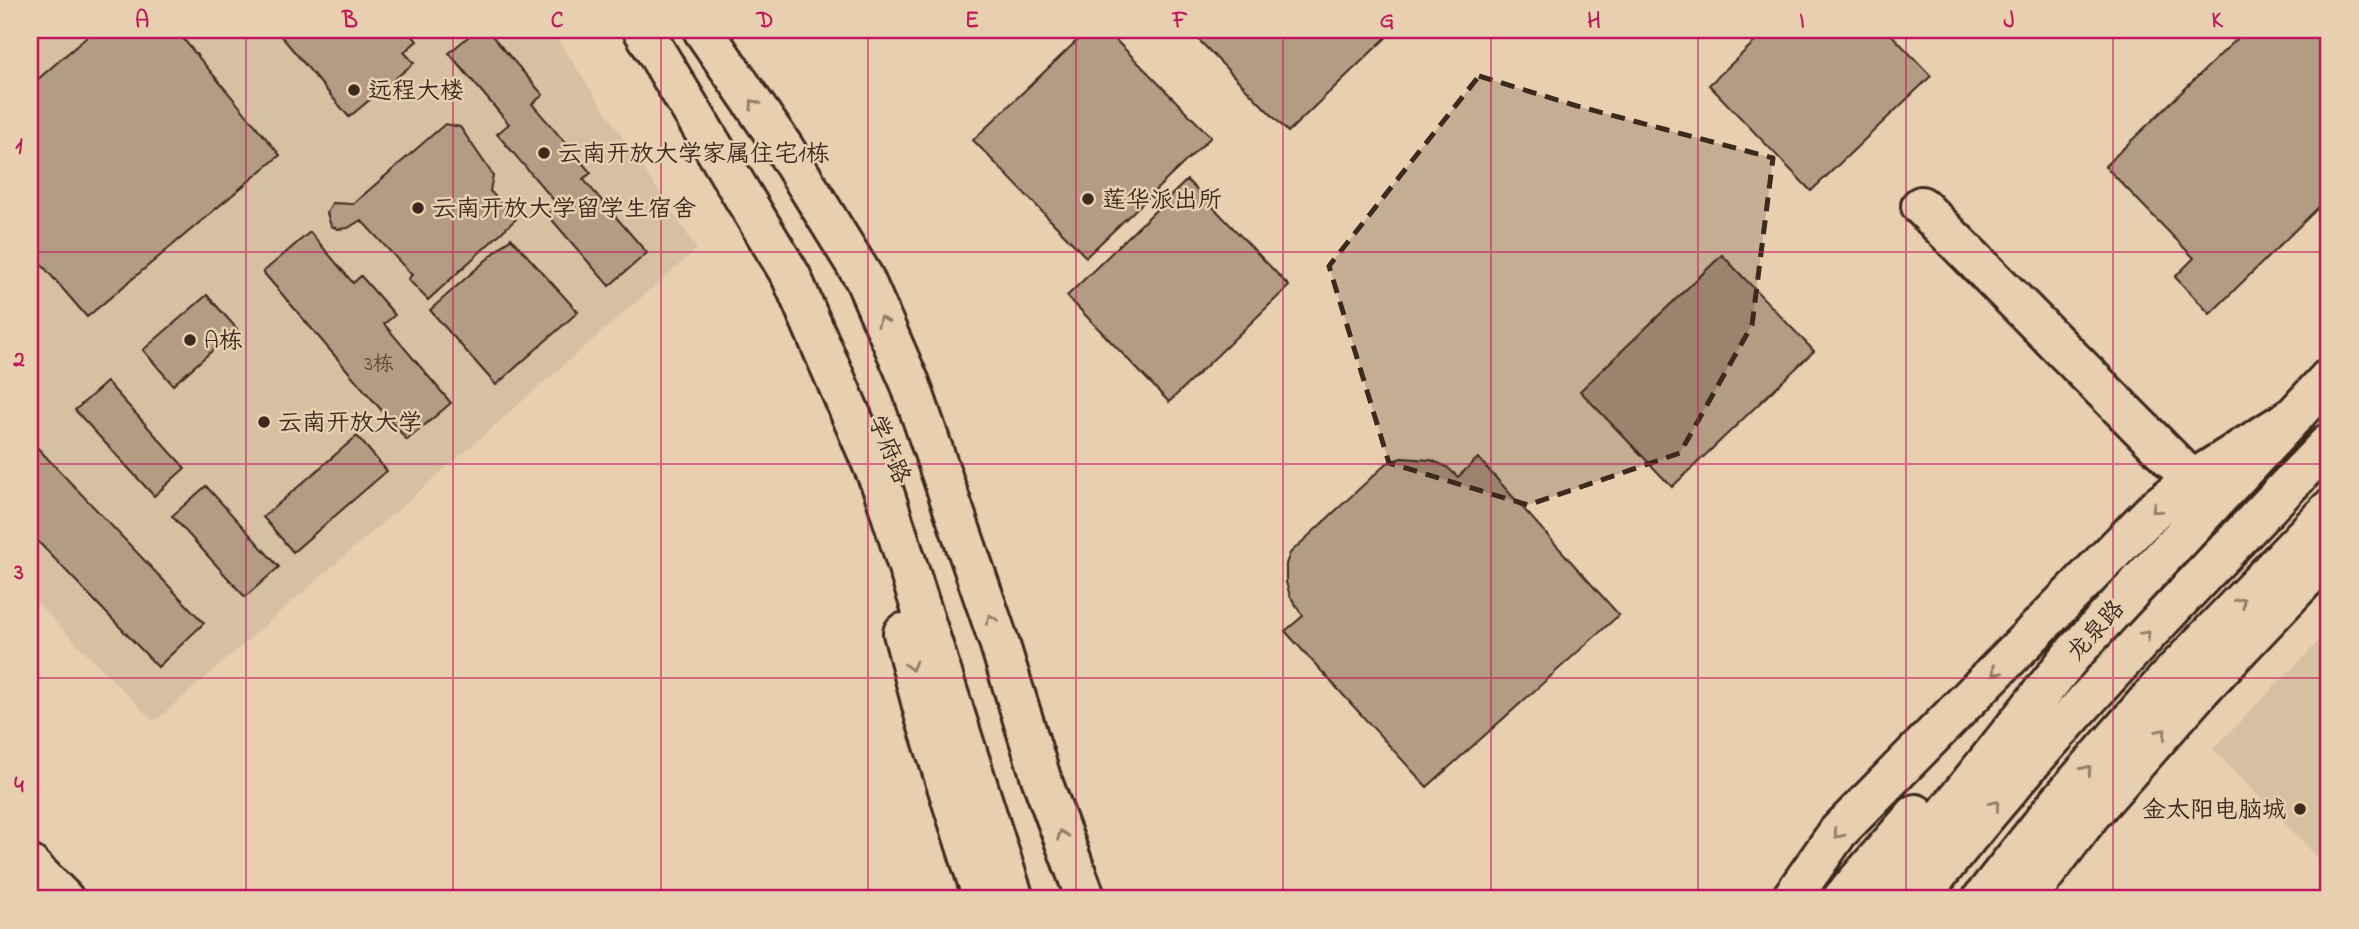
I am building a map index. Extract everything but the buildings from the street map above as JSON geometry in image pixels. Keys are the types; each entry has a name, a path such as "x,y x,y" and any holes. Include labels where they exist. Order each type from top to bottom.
{"main road":[{"name":"学府路","path":"643,30 791,276 883,489 1014,899"},
{"name":"学府路","path":"670,30 811,266 905,481 1038,899"},
{"path":"703,30 784,148 864,278 910,383 999,642 1041,778 1086,899"},
{"path":"1921,206 2192,480"},
{"name":"学府路","path":"791,276 844,421 925,717 983,899"},
{"name":"龙泉路","path":"1919,899 1930,837 1965,757 2071,656 2329,378"},
{"path":"1791,899 1838,832 2156,508 2192,480 2294,416"},
{"name":"龙泉路","path":"1881,899 1930,837 2150,631 2329,443"},
{"path":"1982,899 2059,802 2158,689 2329,510"},
{"path":"2026,899 2099,805 2202,688 2329,554"},
{"path":"1842,899 1930,837"},
{"path":"30,865 64,899"}],"highlighted area":[{"path":"1479,76 1577,106 1773,158 1752,325 1680,453 1528,505 1389,463 1329,266"}],"shaded area":[{"name":"云南开放大学","path":"30,30 551,30 697,249 154,722 30,596"},
{"name":"金太阳电脑城","path":"2329,631 2329,869 2213,749"}],"place":[{"name":"远程大楼","path":"354,90"},
{"name":"云南开放大学家属住宅1栋","path":"544,153"},
{"name":"莲华派出所","path":"1088,199"},
{"name":"云南开放大学留学生宿舍","path":"418,208"},
{"name":"A栋","path":"190,340"},
{"name":"云南开放大学","path":"264,422"},
{"name":"金太阳电脑城","path":"2300,809"}]}
